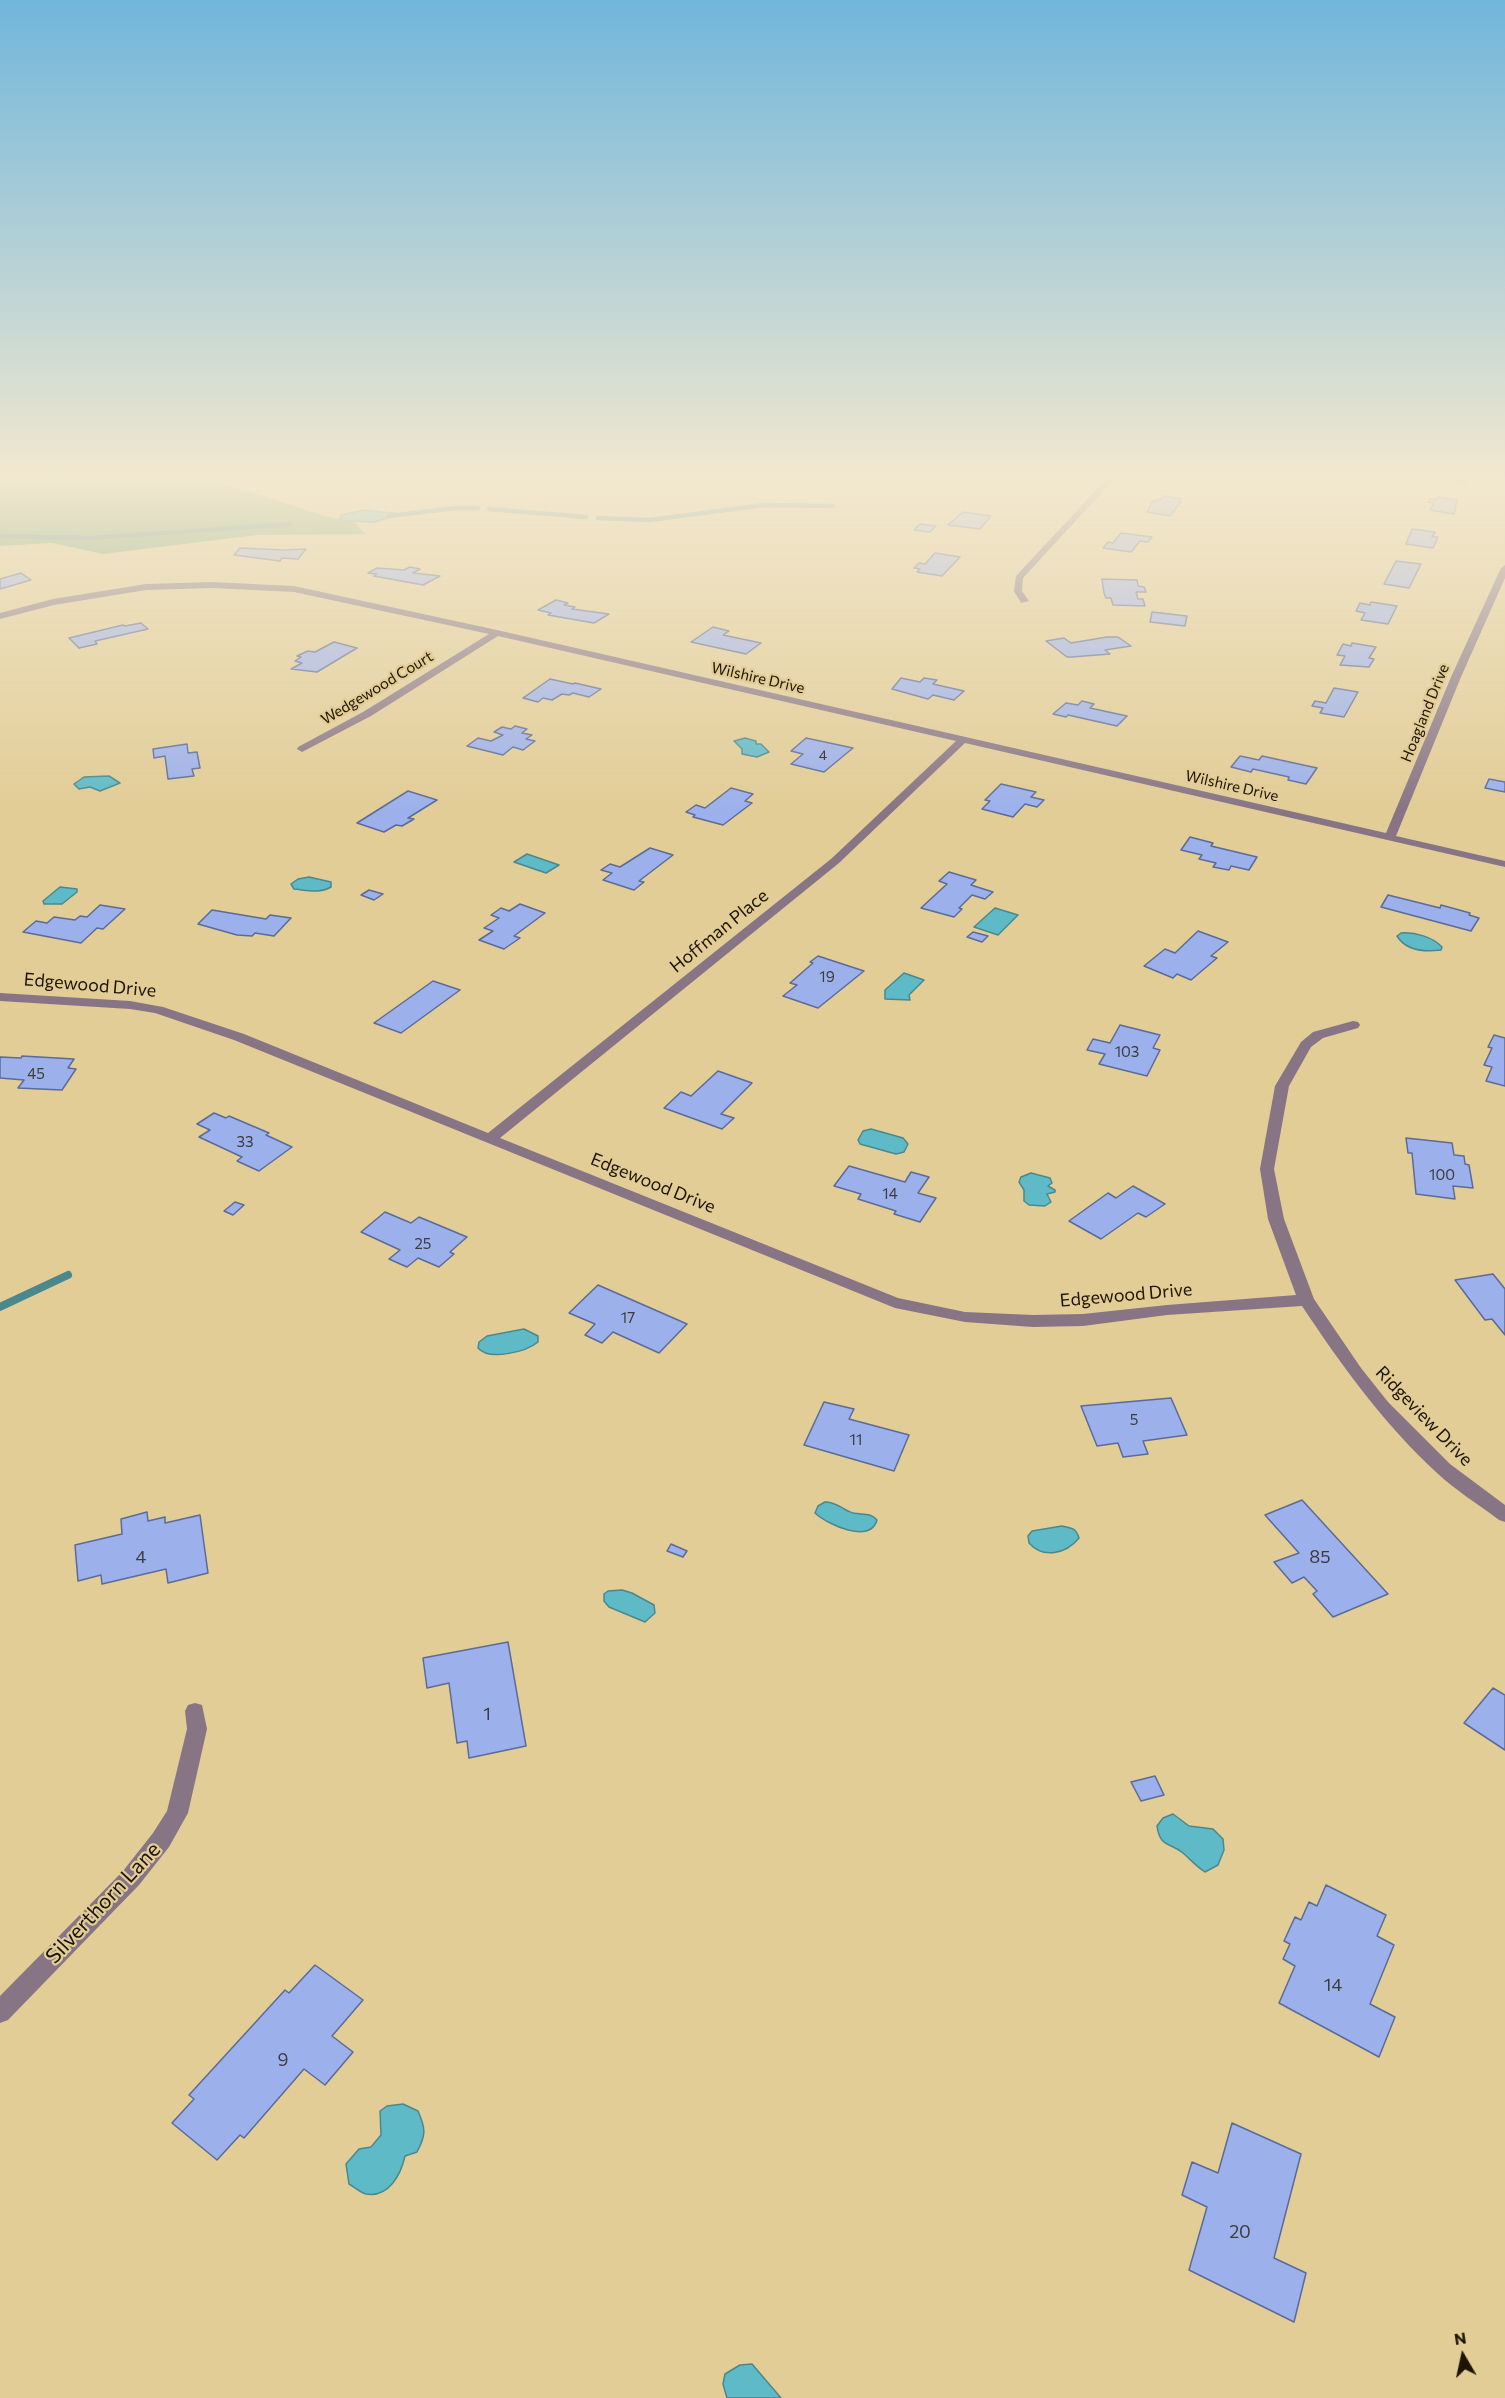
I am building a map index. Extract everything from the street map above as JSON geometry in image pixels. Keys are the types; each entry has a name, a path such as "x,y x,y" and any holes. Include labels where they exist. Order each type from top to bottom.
{"street":[{"name":"Wilshire Drive","path":"0,616 112,592 162,587"},
{"name":"Wilshire Drive","path":"271,587 294,589 497,633 1505,864"},
{"path":"1018,587 1018,591 1024,601"},
{"name":"Hoagland Drive","path":"1390,837 1456,676 1496,587"},
{"name":"Wedgewood Court","path":"302,749 367,714 497,633"},
{"name":"Hoffman Place","path":"491,1138 835,861 962,741"},
{"name":"Edgewood Drive","path":"0,997 130,1005 158,1010 239,1037 895,1303 965,1317 1034,1321 1083,1320 1167,1310 1306,1300"},
{"name":"Ridgeview Drive","path":"1353,1025 1318,1035 1306,1045 1282,1086 1267,1169 1275,1219 1306,1300 1355,1372 1382,1406 1444,1469 1505,1515"},
{"name":"Silverthorn Lane","path":"0,2012 131,1878 161,1840 177,1813 197,1729 195,1711"}],"water":[{"path":"745,738 756,741 756,744 761,744 769,752 757,757 742,754 742,749 734,741"},
{"path":"109,776 120,783 100,791 90,787 79,789 74,784 84,777"},
{"path":"527,854 559,865 546,873 514,862"},
{"path":"309,877 331,882 331,887 308,891 294,889 291,884 298,879"},
{"path":"60,887 77,889 77,892 62,904 44,904 43,901"},
{"path":"995,908 1018,915 998,935 974,927"},
{"path":"1401,933 1418,934 1429,938 1442,947 1441,950 1411,948 1397,936"},
{"path":"904,973 924,980 909,995 910,1000 885,999 885,990"},
{"path":"871,1129 903,1138 908,1144 904,1152 896,1154 860,1144 858,1140 863,1131"},
{"path":"1031,1173 1050,1178 1052,1183 1048,1186 1055,1192 1047,1194 1051,1202 1045,1206 1029,1205 1024,1201 1024,1190 1019,1182 1021,1177"},
{"path":"524,1329 538,1336 538,1342 508,1354 490,1354 478,1348 479,1342 487,1336"},
{"path":"825,1502 833,1503 853,1513 869,1515 877,1520 873,1527 866,1531 838,1527 815,1513 818,1506"},
{"path":"1062,1526 1073,1529 1079,1538 1068,1548 1048,1553 1029,1543 1028,1536 1032,1531"},
{"path":"622,1590 654,1605 655,1613 645,1622 609,1607 604,1601 604,1594 608,1591"},
{"path":"1173,1814 1189,1826 1213,1829 1223,1839 1224,1850 1218,1865 1205,1872 1183,1853 1160,1838 1157,1826 1163,1818"},
{"path":"403,2104 418,2111 421,2117 424,2132 420,2146 417,2152 405,2156 393,2183 381,2192 364,2193 349,2184 346,2164 359,2149 371,2147 381,2135 380,2111 387,2106"},
{"path":"752,2364 781,2398 727,2398 723,2384 725,2374 740,2365"}],"building":[{"path":"1103,587 1144,587 1146,592 1136,592 1138,599 1143,599 1145,606 1113,605 1111,598 1106,598"},
{"path":"556,600 568,603 564,605 575,607 572,609 609,614 594,623 548,615 551,613 538,610"},
{"path":"1371,602 1397,606 1388,624 1361,620 1365,613 1356,611 1360,603 1370,605"},
{"path":"1152,612 1187,616 1185,626 1150,622"},
{"path":"141,623 148,629 95,641 97,644 79,648 69,638 123,625"},
{"path":"713,627 729,631 723,635 761,643 746,654 691,642"},
{"path":"1118,637 1131,646 1105,650 1110,654 1067,657 1046,641 1064,638 1071,643"},
{"path":"334,642 357,648 317,672 291,669 302,663 295,661 301,657 297,656 308,651 315,652"},
{"path":"1352,643 1376,647 1369,658 1374,659 1369,667 1340,665 1345,656 1337,655 1343,644 1351,646"},
{"path":"901,678 920,682 924,678 937,680 933,684 964,691 954,700 933,695 928,699 892,689"},
{"path":"550,679 601,689 589,697 573,693 562,694 552,700 543,698 538,702 523,698"},
{"path":"1334,688 1358,692 1344,717 1320,713 1323,708 1312,706 1315,701 1326,703"},
{"path":"1082,701 1094,704 1090,708 1127,716 1117,726 1053,714 1066,703 1078,705"},
{"path":"515,726 527,729 522,733 532,735 526,739 535,741 523,750 513,747 503,755 467,746 478,738 491,741 503,735 494,732 502,727 511,729"},
{"path":"806,738 853,748 824,772 791,764 803,754 791,751"},
{"path":"187,744 188,753 197,752 200,768 192,769 194,776 168,779 165,756 154,758 153,749"},
{"path":"1240,756 1259,760 1262,756 1317,768 1306,784 1288,780 1289,777 1231,767"},
{"path":"1489,779 1505,782 1505,792 1485,788"},
{"path":"1001,784 1036,792 1031,797 1044,800 1037,807 1025,804 1013,817 982,809 990,801 985,800"},
{"path":"731,788 753,794 745,801 752,803 723,825 693,817 695,815 686,812 696,805 705,808"},
{"path":"408,791 437,800 408,818 414,819 384,832 357,823"},
{"path":"1190,837 1213,843 1211,846 1257,857 1249,870 1231,866 1229,870 1213,867 1216,863 1199,859 1202,855 1181,850"},
{"path":"650,848 673,855 639,881 644,882 634,890 603,880 612,873 601,870 610,864 620,867"},
{"path":"949,872 976,880 971,885 993,892 985,899 972,895 959,908 962,909 954,917 921,908 947,884 939,881"},
{"path":"369,890 383,894 374,900 361,895"},
{"path":"1388,895 1440,908 1441,905 1470,913 1469,915 1479,918 1471,931 1381,907"},
{"path":"520,904 545,913 514,936 520,938 504,949 479,940 493,931 484,928 499,918 491,915 501,908 509,911"},
{"path":"100,905 125,909 103,929 97,928 81,943 23,932 36,921 47,923 54,917 75,920 80,916 87,917"},
{"path":"212,910 266,919 270,915 291,918 274,936 255,933 252,936 237,935 198,924"},
{"path":"1198,931 1228,942 1211,956 1217,958 1191,980 1177,974 1173,978 1144,966 1165,949 1175,953"},
{"path":"973,932 988,936 982,942 967,937"},
{"path":"818,956 864,971 818,1008 783,996 797,985 790,983"},
{"path":"433,981 460,990 401,1033 374,1023"},
{"path":"1120,1025 1160,1035 1153,1048 1160,1050 1147,1076 1099,1064 1105,1054 1087,1050 1093,1039 1110,1043"},
{"path":"1494,1035 1505,1038 1505,1086 1486,1081 1492,1067 1484,1065 1492,1048 1488,1047"},
{"path":"22,1056 74,1059 68,1068 76,1069 62,1090 18,1088 24,1080 0,1078 0,1057 21,1058"},
{"path":"718,1071 752,1083 721,1114 734,1118 722,1129 664,1108 681,1092 691,1096"},
{"path":"214,1113 226,1118 229,1116 269,1133 266,1135 292,1147 259,1171 237,1161 242,1157 199,1137 210,1130 197,1124"},
{"path":"1406,1138 1452,1143 1454,1155 1464,1156 1465,1164 1469,1165 1473,1188 1453,1186 1455,1199 1416,1194 1412,1153 1408,1153"},
{"path":"849,1166 905,1182 911,1172 929,1177 918,1193 936,1198 920,1222 894,1214 896,1211 858,1199 861,1194 834,1186"},
{"path":"1133,1186 1165,1204 1146,1217 1138,1213 1101,1239 1069,1221 1108,1193 1116,1198"},
{"path":"235,1202 244,1205 233,1215 224,1211"},
{"path":"385,1212 411,1223 419,1217 467,1237 450,1252 454,1254 439,1267 418,1258 407,1267 389,1259 400,1250 361,1232"},
{"path":"1493,1274 1505,1289 1505,1335 1492,1319 1485,1320 1455,1280"},
{"path":"598,1285 687,1324 659,1353 613,1332 602,1343 585,1335 595,1324 569,1313"},
{"path":"1171,1398 1187,1435 1143,1441 1148,1454 1123,1457 1118,1443 1097,1446 1081,1406"},
{"path":"824,1402 854,1409 849,1419 909,1435 894,1471 804,1445"},
{"path":"1302,1500 1388,1594 1333,1617 1313,1594 1317,1591 1304,1577 1292,1583 1274,1562 1299,1553 1265,1515"},
{"path":"147,1512 148,1521 165,1517 165,1523 200,1515 208,1573 168,1583 166,1569 102,1584 101,1575 78,1581 75,1545 122,1534 121,1519"},
{"path":"671,1544 687,1551 683,1557 667,1551"},
{"path":"508,1642 526,1746 469,1758 467,1741 457,1743 449,1683 427,1688 423,1658"},
{"path":"1493,1688 1505,1695 1505,1750 1464,1723"},
{"path":"1155,1776 1164,1795 1141,1801 1131,1782"},
{"path":"1326,1885 1386,1915 1377,1936 1394,1945 1370,2004 1395,2017 1379,2057 1279,2003 1295,1966 1283,1959 1290,1944 1284,1941 1295,1917 1301,1920 1309,1902 1317,1906"},
{"path":"315,1965 363,2000 332,2036 353,2052 325,2085 304,2069 244,2138 240,2135 217,2160 172,2123 194,2099 189,2095 285,1990 289,1993"},
{"path":"1232,2123 1301,2154 1274,2258 1306,2273 1294,2322 1189,2270 1207,2207 1182,2195 1192,2162 1218,2173"}],"waterway":[{"path":"0,1307 68,1275"}]}
